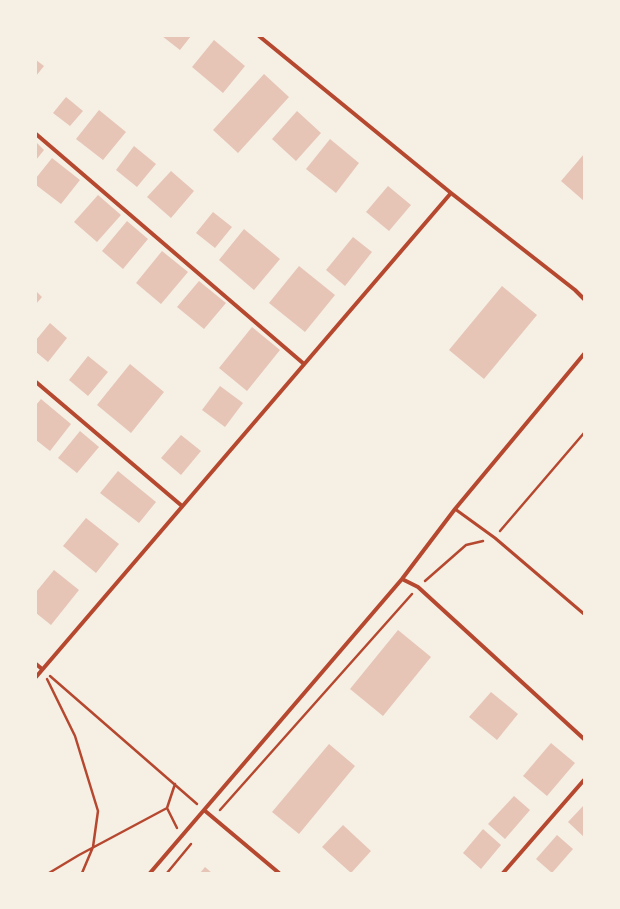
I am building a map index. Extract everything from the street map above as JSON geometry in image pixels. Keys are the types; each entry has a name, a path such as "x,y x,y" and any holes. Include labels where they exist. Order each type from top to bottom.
{"street":[{"path":"259,36 451,193 575,290 584,299"},
{"path":"36,134 304,364"},
{"path":"36,677 451,193"},
{"path":"150,873 402,579 455,509 584,354"},
{"path":"36,382 182,506"},
{"path":"402,579 418,587 584,739"},
{"path":"36,664 42,669"},
{"path":"502,873 584,780"},
{"path":"204,810 279,873"}],"lane":[{"path":"455,509 495,538 584,614"}],"path":[{"path":"213,818 418,587 466,546 495,538 584,433"},
{"path":"42,669 204,810"},
{"path":"42,669 75,736 98,811 93,848 82,873"},
{"path":"167,873 192,842 173,822 167,808 175,784"},
{"path":"49,873 167,808"}],"building":[{"path":"162,36 191,36 180,50"},
{"path":"214,40 245,66 223,93 192,67"},
{"path":"36,60 44,66 36,76"},
{"path":"264,74 289,97 238,153 213,130"},
{"path":"66,97 83,111 70,126 53,113"},
{"path":"99,110 126,132 103,160 76,139"},
{"path":"297,111 321,133 296,161 272,139"},
{"path":"330,139 359,163 336,193 306,169"},
{"path":"36,142 44,150 36,160"},
{"path":"134,146 156,164 137,187 116,170"},
{"path":"584,154 584,201 561,181"},
{"path":"52,158 80,180 61,204 36,185 36,178"},
{"path":"171,171 194,191 171,218 147,197"},
{"path":"388,186 411,205 389,231 366,212"},
{"path":"98,195 121,215 97,242 74,222"},
{"path":"213,212 232,227 215,248 196,233"},
{"path":"127,221 148,239 123,269 102,251"},
{"path":"244,229 280,259 254,290 219,260"},
{"path":"353,237 372,252 345,286 326,270"},
{"path":"162,251 188,272 161,304 136,283"},
{"path":"299,266 335,295 305,332 269,303"},
{"path":"199,281 226,303 204,329 177,307"},
{"path":"502,286 537,315 484,379 449,350"},
{"path":"36,291 42,297 36,304"},
{"path":"50,323 67,338 48,362 36,352 36,340"},
{"path":"252,327 280,350 247,391 219,368"},
{"path":"88,356 108,372 88,396 69,380"},
{"path":"130,364 164,392 131,433 97,405"},
{"path":"220,386 243,403 225,427 202,410"},
{"path":"41,399 71,424 50,451 36,440 36,405"},
{"path":"80,431 99,447 77,473 58,458"},
{"path":"181,435 201,451 181,475 161,458"},
{"path":"118,471 156,502 139,523 100,493"},
{"path":"86,518 119,544 96,573 63,546"},
{"path":"54,570 79,590 51,625 36,613 36,592"},
{"path":"398,630 431,657 383,716 350,689"},
{"path":"491,692 518,714 497,740 469,717"},
{"path":"551,743 575,763 547,796 523,776"},
{"path":"329,744 355,766 299,834 272,812"},
{"path":"514,796 530,810 505,839 488,824"},
{"path":"584,805 584,837 568,822"},
{"path":"343,825 371,851 351,873 322,847"},
{"path":"483,829 501,845 481,869 463,853"},
{"path":"557,835 573,849 552,873 536,859"},
{"path":"205,867 212,873 200,873"}]}
